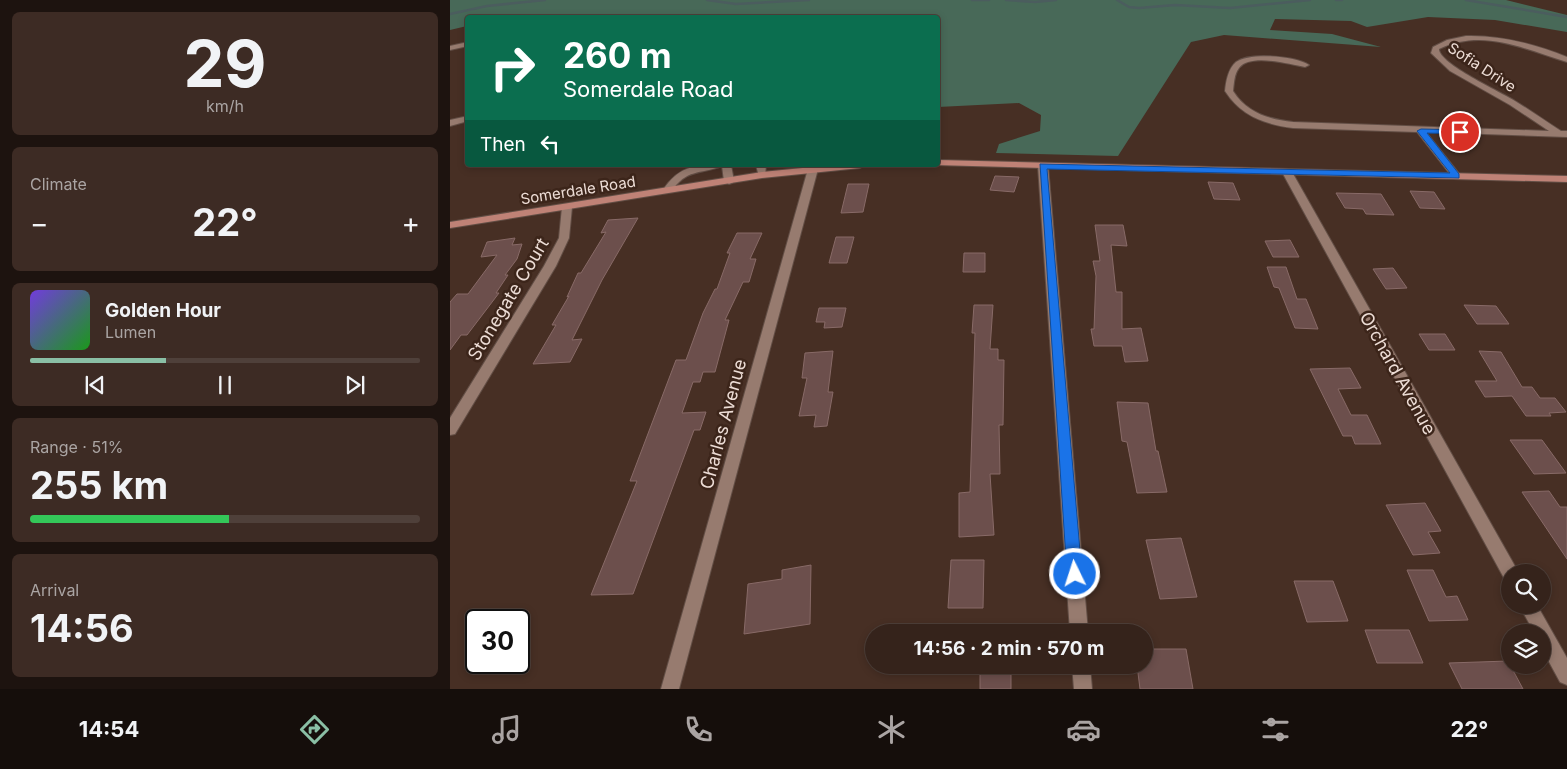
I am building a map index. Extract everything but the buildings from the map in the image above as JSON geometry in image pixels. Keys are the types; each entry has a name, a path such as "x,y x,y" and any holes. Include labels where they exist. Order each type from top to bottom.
{"main road":[{"path":"940,163 1567,179"},
{"name":"Somerdale Road","path":"450,225 729,181 762,170 810,168"}],"street":[{"name":"Sofia Drive","path":"1563,134 1453,69 1434,53 1434,48 1443,42 1491,39 1538,47 1567,60"},
{"path":"450,48 465,45"},
{"name":"Sofia Drive","path":"1305,65 1262,58 1241,61 1235,67 1229,92 1242,109 1273,122 1327,127 1421,131 1563,134"},
{"path":"450,123 465,119"},
{"path":"1421,131 1456,176"},
{"path":"1043,166 1078,624"},
{"path":"668,190 674,179 684,172 708,167"},
{"path":"726,167 729,181"},
{"name":"Charles Avenue","path":"670,689 810,168"},
{"name":"Orchard Avenue","path":"1287,172 1505,564"},
{"name":"Stonegate Court","path":"450,430 550,266 564,238 567,207"},
{"path":"1533,614 1567,676"},
{"path":"1082,674 1083,689"}],"green space":[{"path":"450,0 1506,0 1567,15 1567,32 1495,20 1428,17 1367,27 1351,21 1275,19 1270,30 1332,34 1381,47 1224,35 1191,42 1118,156 996,153 999,144 1040,131 1041,115 1019,103 940,107 940,15 465,15 465,26 450,30"}],"waterway":[{"path":"450,14 487,6 545,0"},
{"path":"707,0 736,4 809,0"},
{"path":"972,0 989,0"},
{"path":"1006,0 1035,2 1056,0"},
{"path":"1117,0 1129,7 1139,8 1175,5 1230,8 1310,0"},
{"path":"1336,0 1342,0"},
{"path":"1466,0 1567,17"}],"route":[{"path":"1075,574 1043,166 1456,176 1421,131 1460,132"}]}
